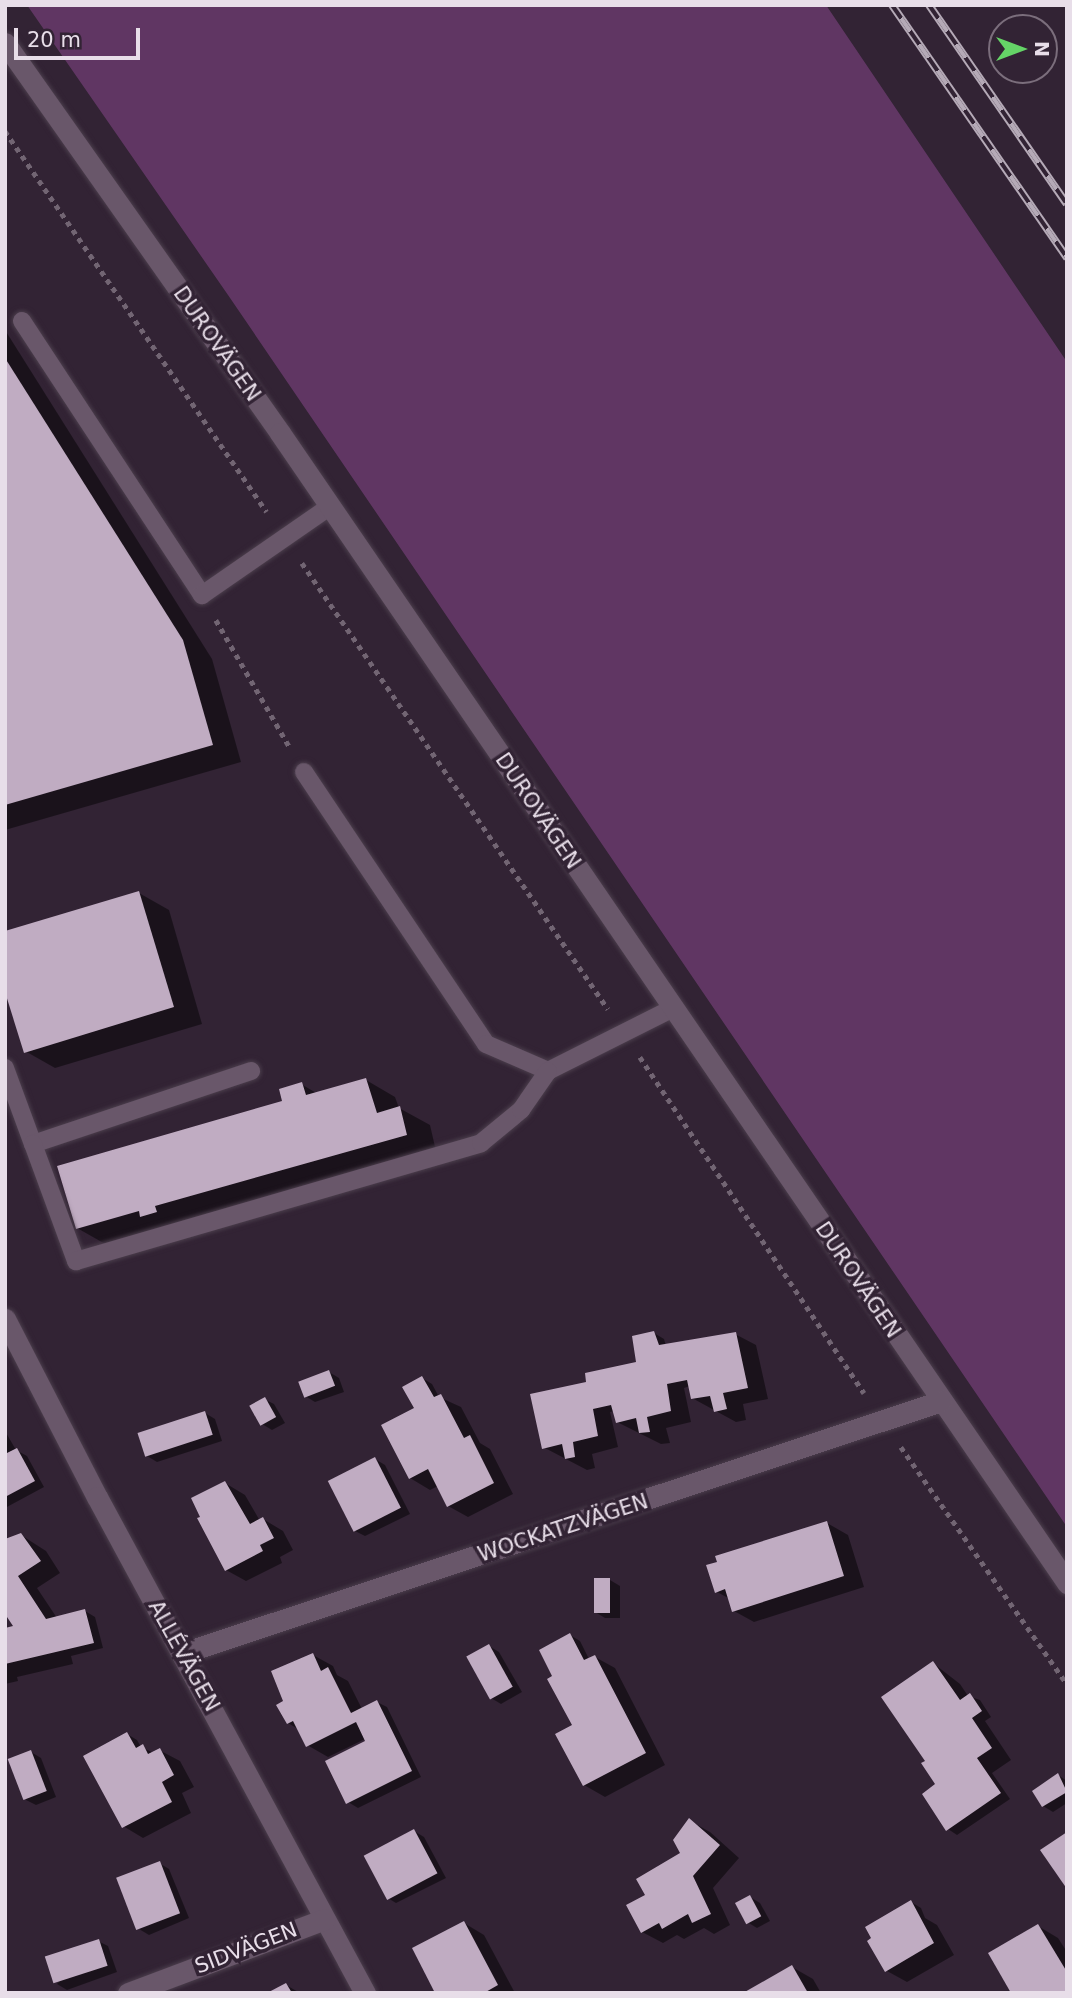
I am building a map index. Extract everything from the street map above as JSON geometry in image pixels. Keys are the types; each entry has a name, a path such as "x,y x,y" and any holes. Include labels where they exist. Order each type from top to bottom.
{"street":[{"name":"DUROVÄGEN","path":"5,43 329,507 1067,1583"},
{"name":"ALLÉVÄGEN","path":"5,1319 96,1497 183,1653 365,1993"},
{"name":"WOCKATZVÄGEN","path":"183,1653 942,1401"},
{"name":"SIDVÄGEN","path":"132,1992 325,1919"}],"lane":[{"path":"22,321 201,595 329,507"},
{"path":"304,772 486,1044 548,1071"},
{"path":"5,1068 76,1261 481,1143 521,1110 548,1071 673,1008"},
{"path":"33,1144 251,1071"}],"path":[{"path":"5,131 625,1034 884,1422 1067,1684"},
{"path":"201,595 304,772"}],"shaded area":[{"path":"27,5 826,5 1067,362 1067,1527 228,295"}],"building":[{"path":"5,358 183,640 213,745 5,805"},
{"path":"139,891 174,1007 24,1053 5,992 5,931"},
{"path":"366,1078 377,1113 400,1106 407,1135 155,1206 157,1212 140,1217 139,1211 76,1229 57,1166 282,1101 279,1089 302,1082 306,1095"},
{"path":"654,1331 659,1345 736,1332 748,1388 723,1393 727,1409 714,1412 710,1396 691,1399 687,1380 667,1384 671,1411 647,1417 650,1432 639,1433 636,1418 616,1423 611,1405 593,1409 598,1436 573,1442 575,1457 565,1459 562,1444 542,1449 530,1394 586,1382 585,1373 636,1362 632,1336"},
{"path":"329,1370 335,1386 304,1398 298,1382"},
{"path":"422,1376 434,1397 441,1394 464,1438 470,1435 494,1483 447,1507 428,1469 409,1479 381,1425 414,1408 402,1387"},
{"path":"265,1397 276,1417 260,1426 249,1406"},
{"path":"205,1411 213,1435 145,1457 137,1433"},
{"path":"17,1448 35,1481 5,1497 5,1454"},
{"path":"375,1457 401,1508 354,1532 328,1481"},
{"path":"225,1481 250,1524 263,1517 274,1538 260,1545 263,1551 225,1571 197,1518 200,1517 191,1498"},
{"path":"827,1521 844,1576 732,1612 725,1589 715,1593 706,1565 717,1562 715,1556"},
{"path":"21,1533 41,1561 18,1576 46,1619 85,1609 94,1643 5,1664 5,1628 13,1626 5,1614 5,1539"},
{"path":"594,1578 610,1578 610,1613 594,1613"},
{"path":"570,1633 584,1660 595,1655 646,1753 583,1786 555,1734 572,1725 547,1679 552,1676 539,1650"},
{"path":"489,1644 513,1687 490,1699 466,1657"},
{"path":"313,1653 321,1671 328,1667 351,1713 377,1700 412,1771 346,1804 325,1761 365,1741 356,1722 306,1747 293,1721 287,1724 276,1705 283,1701 271,1671"},
{"path":"933,1661 960,1700 970,1693 982,1711 972,1718 992,1748 977,1758 1001,1793 946,1831 922,1794 935,1784 921,1763 925,1761 881,1697"},
{"path":"127,1732 136,1748 143,1744 148,1754 160,1748 174,1775 162,1782 172,1802 122,1828 83,1756"},
{"path":"31,1750 47,1791 23,1800 8,1759"},
{"path":"1058,1773 1067,1792 1042,1807 1032,1791"},
{"path":"689,1818 720,1845 693,1876 711,1914 692,1923 688,1914 662,1929 659,1923 641,1933 626,1905 645,1895 636,1879 680,1853 673,1840"},
{"path":"414,1829 437,1873 387,1900 364,1856"},
{"path":"1067,1832 1067,1889 1040,1850"},
{"path":"160,1861 180,1913 136,1930 116,1878"},
{"path":"750,1895 761,1916 746,1924 735,1903"},
{"path":"911,1900 934,1943 885,1972 867,1941 871,1938 865,1927"},
{"path":"464,1921 498,1985 484,1993 435,1993 412,1948"},
{"path":"1038,1924 1067,1972 1067,1993 1011,1993 988,1953"},
{"path":"99,1939 108,1966 53,1983 45,1957"},
{"path":"792,1965 808,1993 743,1993"},
{"path":"286,1983 292,1993 267,1993"}],"railway":[{"path":"892,5 1067,258"},
{"path":"929,5 1067,204"}]}
